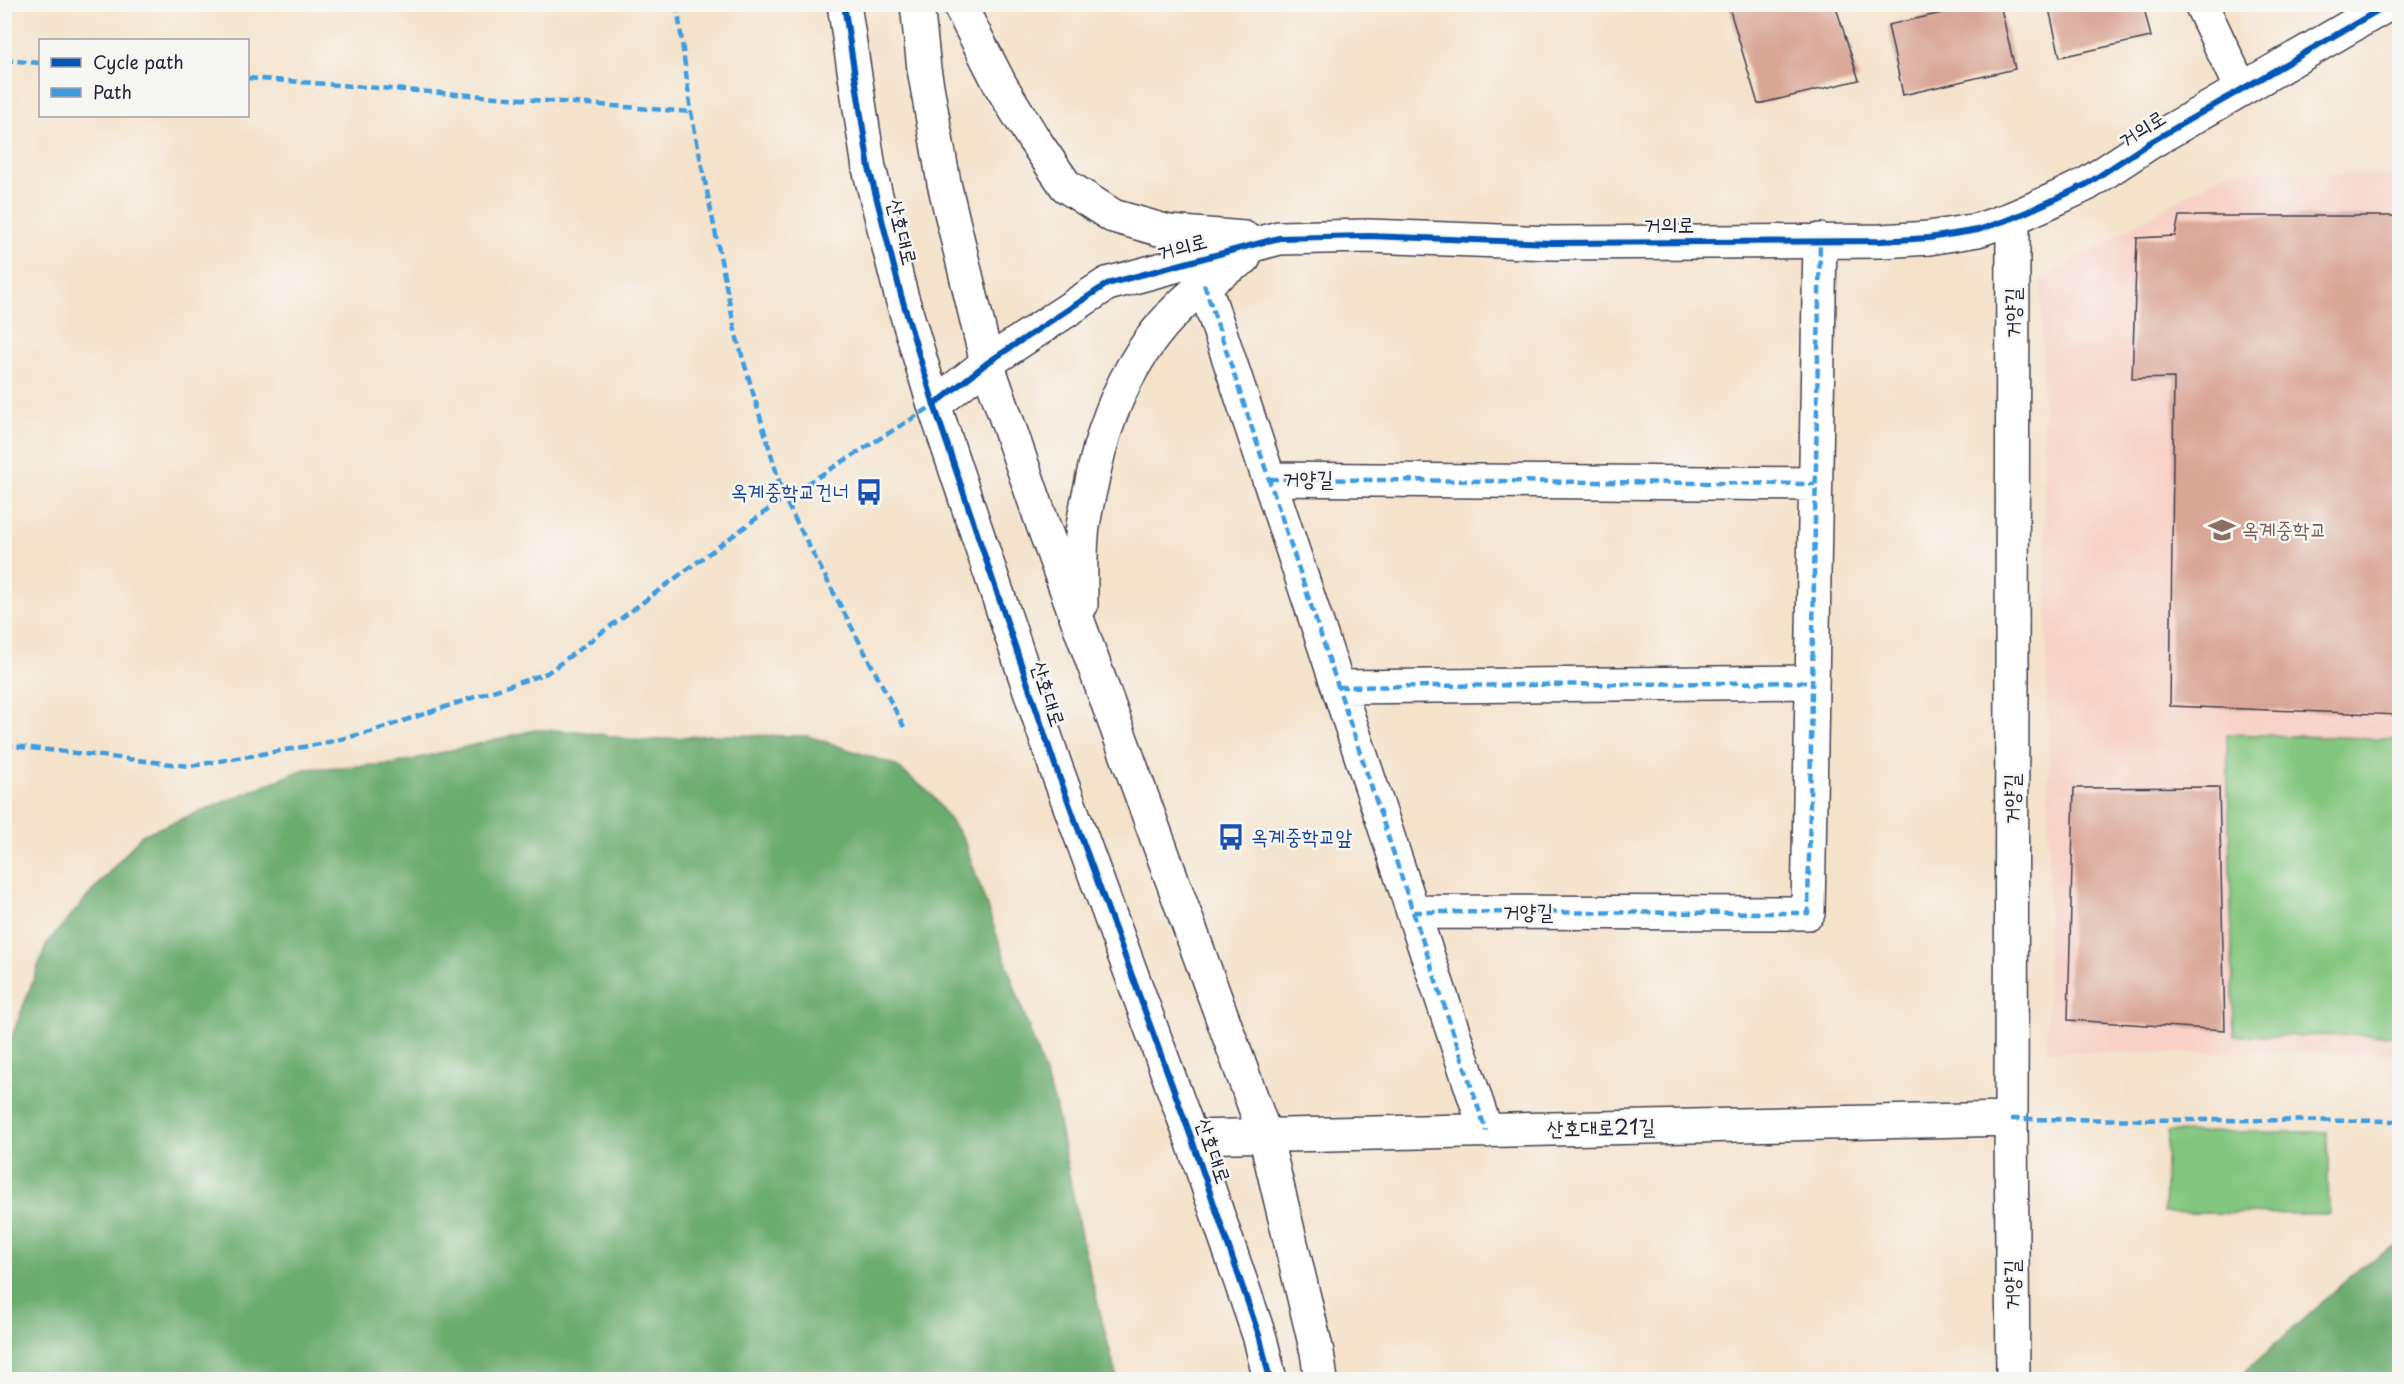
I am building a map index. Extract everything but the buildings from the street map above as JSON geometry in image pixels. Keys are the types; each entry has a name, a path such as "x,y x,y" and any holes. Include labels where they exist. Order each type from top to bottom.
{"street":[{"name":"산호대로","path":"844,4 869,168 901,295 934,405 1056,768 1191,1137 1260,1338 1270,1380"},
{"path":"917,4 924,69 944,183 987,363 1080,627 1265,1135 1317,1352 1321,1380"},
{"path":"959,4 1001,86 1066,186 1113,216 1169,232 1225,237 1279,238"},
{"path":"2201,4 2241,89"},
{"name":"거의로","path":"934,405 987,363 1107,284 1279,238 1369,236 1552,243 1820,240 1929,238 1978,230 2013,218 2087,184 2149,143 2389,4"},
{"name":"거양길","path":"2013,218 2011,1119 2013,1380"},
{"path":"1080,627 1082,534 1095,465 1113,406 1140,352 1171,314 1213,276 1279,238"},
{"name":"거양길","path":"1413,912 1808,913 1820,240"},
{"name":"거양길","path":"1204,284 1486,1131"},
{"name":"거양길","path":"1269,479 1815,484"},
{"path":"1338,687 1812,682"},
{"name":"산호대로21길","path":"1191,1137 2011,1119"}],"shaded area":[{"name":"옥계중학교","path":"2231,170 2399,176 2399,1053 2047,1052 2049,780 2041,279"}],"green space":[{"path":"535,730 578,731 642,741 709,735 808,736 895,765 932,795 964,840 1055,1104 1082,1241 1117,1379 5,1379 5,1055 47,943 142,835 305,769 394,764"},
{"path":"2227,734 2399,739 2399,1035 2234,1036"},
{"path":"2167,1132 2327,1132 2329,1214 2164,1213"},
{"path":"2399,1245 2399,1379 2237,1379 2362,1266"}],"marked path":[{"path":"677,4 691,112 736,335 784,498 904,727"},
{"path":"4,60 39,63"},
{"path":"249,78 691,112"},
{"path":"1413,912 1808,913 1820,240"},
{"path":"1204,284 1486,1131"},
{"path":"4,745 190,766 320,744 370,732 547,673 784,498 934,405"},
{"path":"1269,479 1815,484"},
{"path":"1338,687 1812,682"},
{"path":"2011,1119 2400,1121"}],"cycle path":[{"path":"844,4 869,168 901,295 934,405 1056,768 1191,1137 1260,1338 1270,1380"},
{"path":"934,405 987,363 1107,284 1279,238 1369,236 1552,243 1881,241 1929,238 1978,230 2013,218 2087,184 2149,143 2389,4"}],"place":[{"name":"옥계중학교건너","path":"869,492"},
{"name":"옥계중학교","path":"2222,530"},
{"name":"옥계중학교앞","path":"1231,837"}]}
